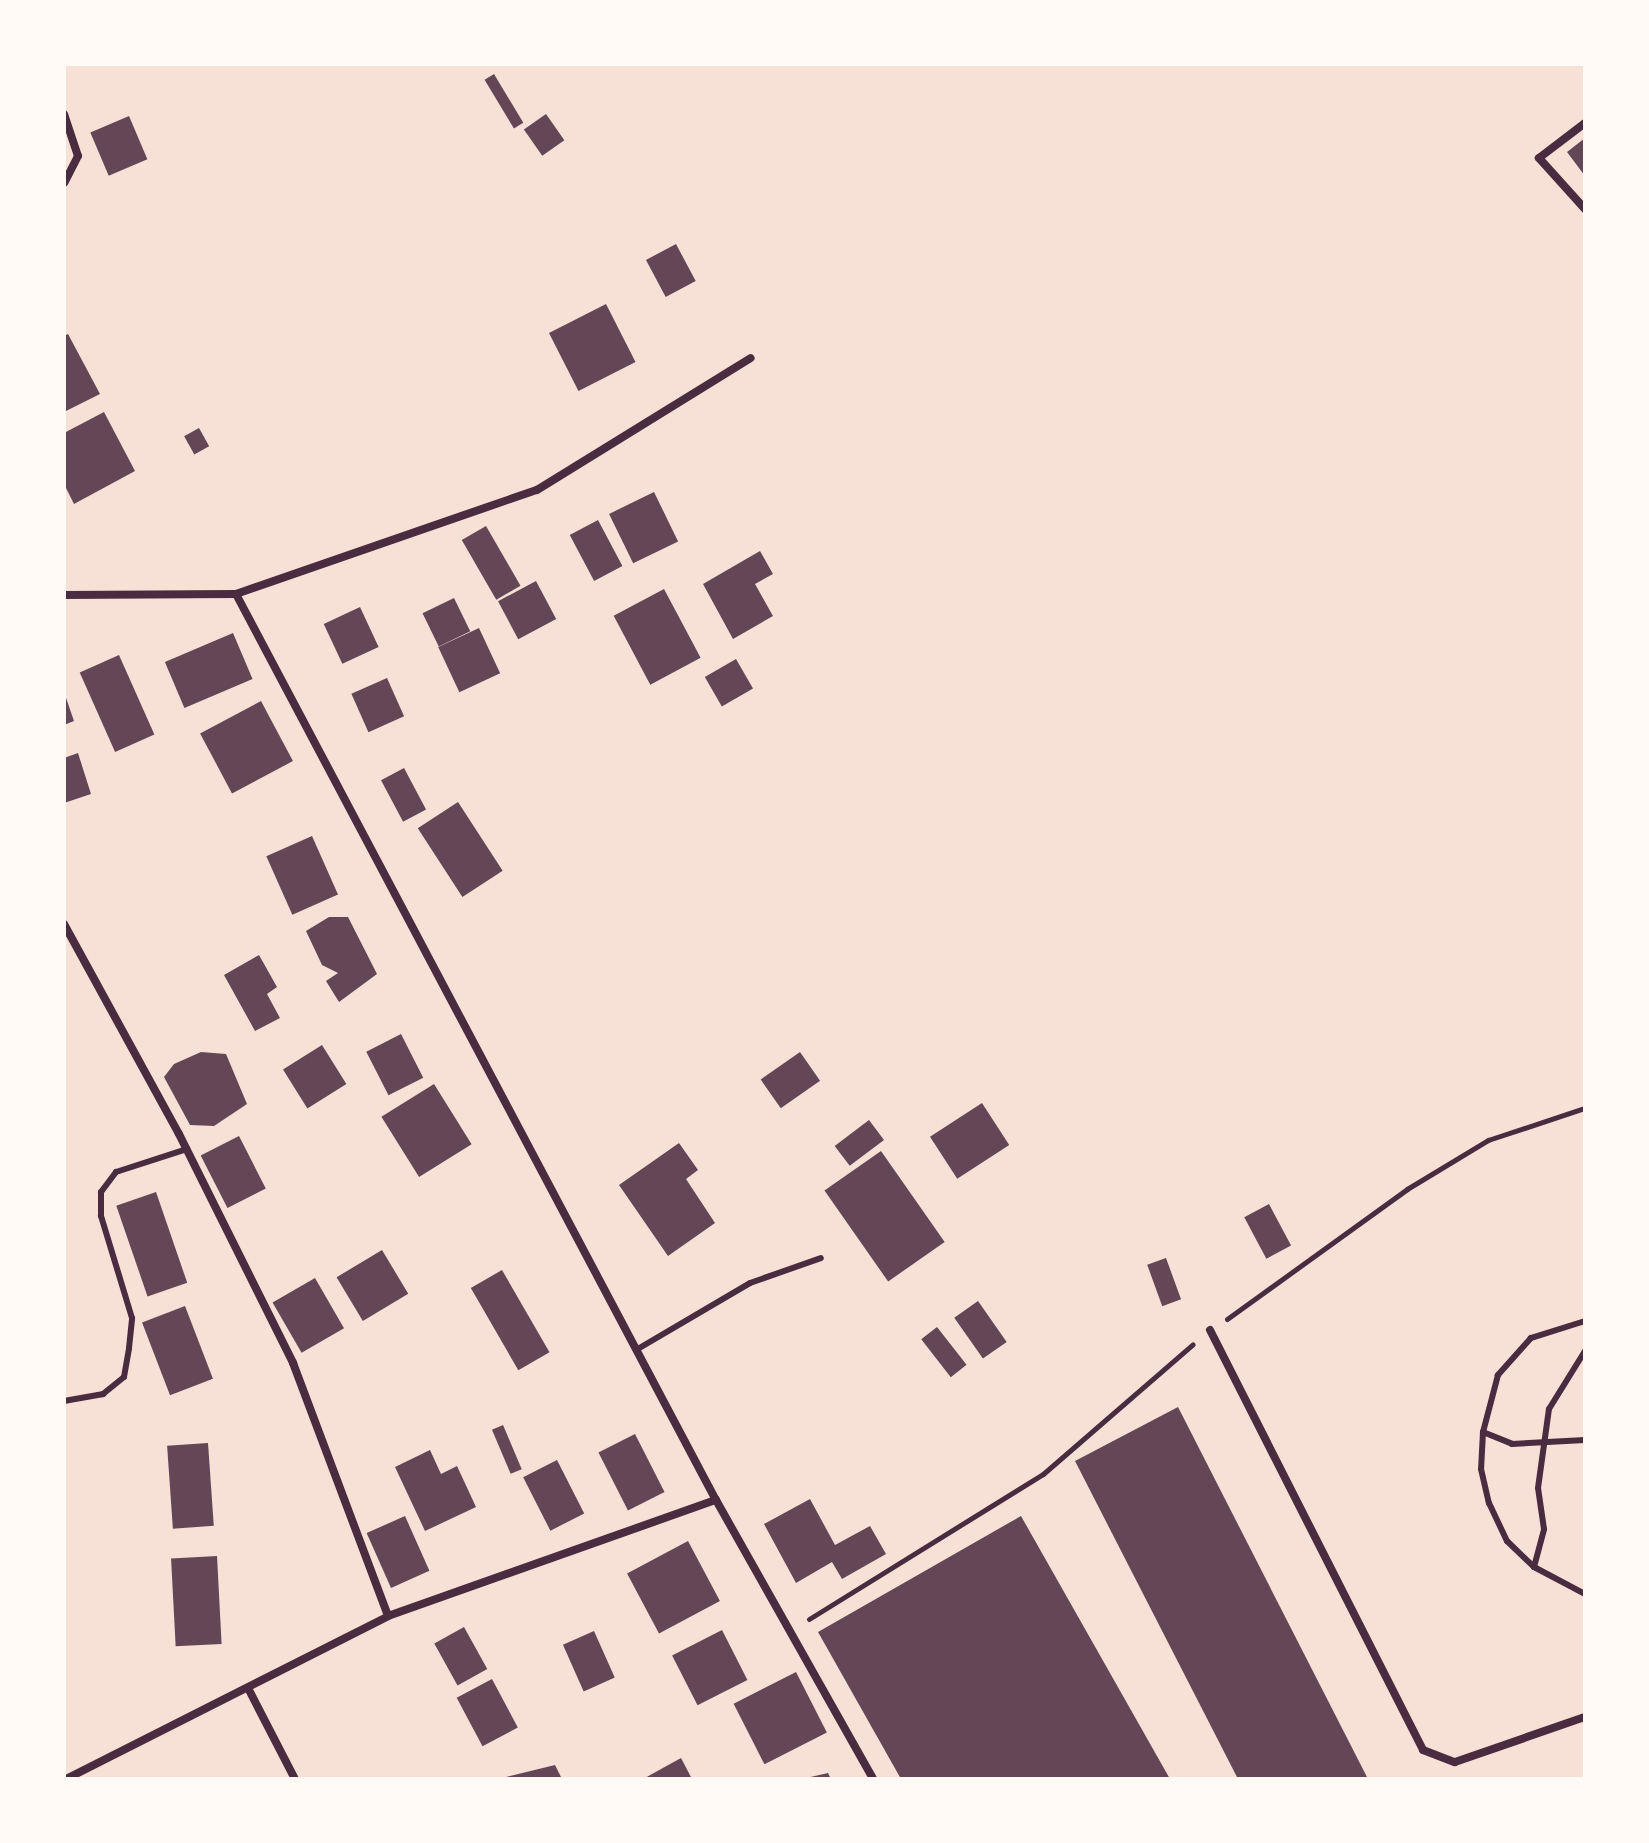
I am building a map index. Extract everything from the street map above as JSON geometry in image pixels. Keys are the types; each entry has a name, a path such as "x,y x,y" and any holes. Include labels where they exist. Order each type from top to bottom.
{"street":[{"path":"64,114 78,156 64,183"},
{"path":"1585,123 1539,158 1585,209"},
{"path":"64,595 236,594 537,490 751,358"},
{"path":"236,594 716,1500 873,1779"},
{"path":"64,924 187,1149 293,1363 388,1616"},
{"path":"1210,1330 1299,1515 1423,1750 1455,1762 1585,1717"},
{"path":"66,1779 249,1690 388,1616 716,1500"},
{"path":"249,1690 295,1779"}],"lane":[{"path":"64,1401 103,1394 124,1377 132,1318 101,1216 101,1192 116,1172 187,1149"},
{"path":"636,1350 750,1283 821,1258"},
{"path":"1585,1321 1531,1338 1498,1375 1483,1432 1481,1469 1489,1503 1507,1541 1534,1567 1585,1594"},
{"path":"1534,1567 1544,1529 1538,1488 1541,1446 1549,1409 1585,1351"},
{"path":"1483,1432 1512,1444 1541,1446 1585,1440"}],"path":[{"path":"790,1631 1043,1474 1210,1330 1407,1189 1488,1140 1585,1108"}],"building":[{"path":"494,74 523,123 514,129 485,80"},
{"path":"546,114 564,140 542,156 524,129"},
{"path":"129,116 147,159 109,176 90,132"},
{"path":"1585,138 1585,176 1567,152"},
{"path":"676,244 696,281 666,297 646,260"},
{"path":"606,304 636,362 578,391 549,333"},
{"path":"68,334 100,394 64,412 64,336"},
{"path":"104,412 135,471 74,504 64,484 64,433"},
{"path":"199,428 209,446 194,455 184,436"},
{"path":"654,492 678,541 633,563 609,514"},
{"path":"598,520 622,566 594,581 570,535"},
{"path":"486,526 520,586 496,600 462,540"},
{"path":"760,551 773,574 755,584 773,616 733,639 703,584"},
{"path":"536,581 556,619 518,639 498,601"},
{"path":"664,589 701,658 650,685 614,616"},
{"path":"454,598 470,631 439,647 423,613"},
{"path":"360,607 379,647 342,664 324,624"},
{"path":"479,628 500,673 459,692 438,647"},
{"path":"233,633 253,679 184,708 165,662"},
{"path":"119,655 154,734 115,752 80,672"},
{"path":"736,659 753,688 722,706 705,677"},
{"path":"387,678 404,716 368,732 351,694"},
{"path":"64,692 74,721 64,725"},
{"path":"261,701 293,761 232,793 200,733"},
{"path":"78,753 91,794 64,803 64,758"},
{"path":"404,768 426,809 403,822 381,780"},
{"path":"458,802 503,871 462,897 418,828"},
{"path":"312,836 338,894 292,915 266,856"},
{"path":"329,917 348,917 377,974 339,1002 326,981 338,973 322,965 306,931"},
{"path":"259,955 277,987 267,994 280,1018 255,1031 224,975"},
{"path":"401,1034 423,1078 388,1095 366,1052"},
{"path":"322,1045 346,1084 307,1108 283,1069"},
{"path":"201,1052 226,1054 247,1104 214,1126 190,1125 164,1077 174,1064"},
{"path":"800,1052 820,1081 781,1108 761,1080"},
{"path":"434,1084 472,1144 419,1177 381,1117"},
{"path":"982,1103 1009,1145 957,1179 930,1137"},
{"path":"869,1120 884,1140 850,1166 835,1146"},
{"path":"239,1136 266,1189 227,1208 201,1156"},
{"path":"679,1143 698,1170 686,1179 715,1223 668,1256 619,1185"},
{"path":"881,1151 945,1242 888,1282 824,1191"},
{"path":"156,1192 187,1283 148,1296 116,1206"},
{"path":"1269,1204 1291,1245 1266,1259 1244,1217"},
{"path":"382,1250 408,1294 363,1321 337,1277"},
{"path":"1166,1258 1181,1299 1162,1306 1147,1265"},
{"path":"502,1270 550,1352 518,1370 471,1288"},
{"path":"315,1278 344,1328 302,1353 273,1302"},
{"path":"978,1301 1007,1342 983,1359 954,1318"},
{"path":"185,1306 213,1379 170,1395 142,1322"},
{"path":"937,1327 967,1365 951,1377 921,1339"},
{"path":"1178,1407 1368,1779 1238,1779 1075,1461"},
{"path":"503,1425 522,1469 511,1474 492,1430"},
{"path":"635,1434 665,1492 628,1511 598,1453"},
{"path":"208,1443 214,1526 173,1529 167,1446"},
{"path":"430,1450 441,1474 457,1466 476,1507 425,1531 395,1467"},
{"path":"557,1460 584,1513 550,1531 523,1477"},
{"path":"810,1499 835,1545 870,1526 886,1554 842,1579 832,1562 796,1583 764,1524"},
{"path":"405,1516 429,1571 391,1588 367,1533"},
{"path":"1021,1516 1170,1779 901,1779 818,1632"},
{"path":"688,1541 720,1601 659,1633 627,1573"},
{"path":"217,1556 222,1644 176,1646 171,1558"},
{"path":"464,1627 487,1669 458,1685 434,1643"},
{"path":"722,1630 747,1680 698,1705 672,1655"},
{"path":"594,1631 615,1678 584,1691 563,1645"},
{"path":"796,1672 827,1733 765,1764 734,1704"},
{"path":"492,1679 518,1728 483,1746 457,1698"},
{"path":"681,1758 692,1779 643,1779"},
{"path":"555,1765 562,1779 502,1779 502,1778"},
{"path":"828,1773 831,1779 806,1779 806,1778"}]}
